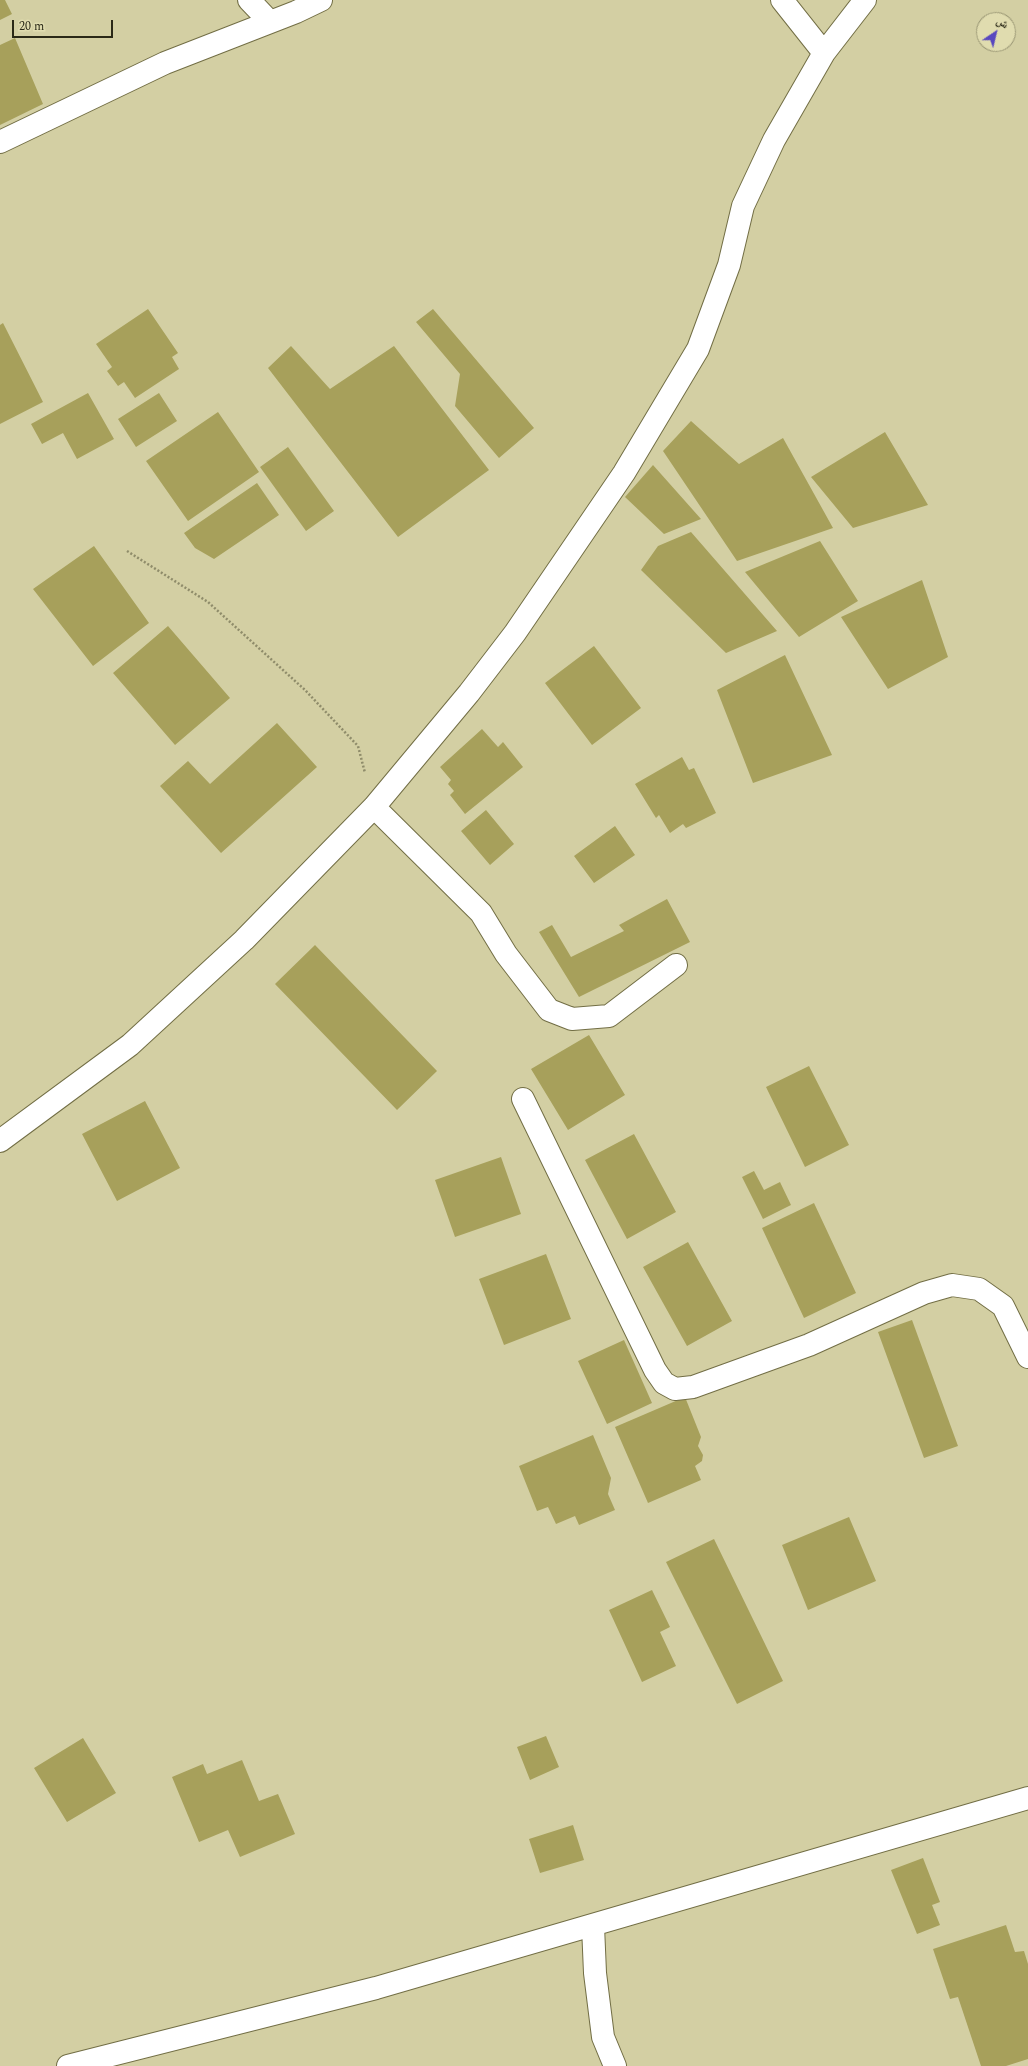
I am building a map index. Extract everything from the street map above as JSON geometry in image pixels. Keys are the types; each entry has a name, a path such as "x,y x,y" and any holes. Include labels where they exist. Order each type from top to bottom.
{"street":[{"path":"250,0 269,21"},
{"path":"0,142 165,63 269,21 293,6 321,0"},
{"path":"782,0 824,53"},
{"path":"0,1142 130,1045 244,940 374,807 469,693 515,633 628,466 698,349 729,265 743,206 774,140 824,53 865,0"},
{"path":"374,807 481,913 506,954 549,1010 572,1019 609,1016 676,965"},
{"path":"523,1099 655,1370 664,1383 675,1389 693,1387 809,1345 924,1293 952,1285 979,1289 1003,1306 1028,1357"},
{"path":"68,2066 376,1988 1028,1798"},
{"path":"593,1926 595,1974 603,2037 615,2066"}],"path":[{"path":"127,551 208,602 305,690 358,746 374,807"}],"building":[{"path":"0,0 5,0 12,14 0,20"},
{"path":"15,38 43,104 0,125 0,45"},
{"path":"148,309 178,353 172,357 179,369 135,398 124,382 118,386 107,371 112,367 96,344"},
{"path":"433,309 534,428 499,458 455,406 460,374 416,322"},
{"path":"3,323 43,402 0,424 0,325"},
{"path":"291,346 330,389 394,346 489,470 398,537 268,368"},
{"path":"88,393 114,439 77,459 63,433 42,444 31,424"},
{"path":"159,393 177,421 136,447 118,419"},
{"path":"218,412 259,472 188,521 146,461"},
{"path":"691,421 739,464 783,438 833,528 737,561 663,451"},
{"path":"885,432 928,505 853,528 811,477"},
{"path":"288,447 334,511 306,531 260,467"},
{"path":"653,465 701,519 664,534 625,497"},
{"path":"257,483 279,515 214,559 195,548 184,533"},
{"path":"691,532 777,631 726,653 641,570 658,546"},
{"path":"820,541 858,601 799,637 745,572"},
{"path":"94,546 149,623 93,666 33,589"},
{"path":"922,580 948,657 888,689 841,617"},
{"path":"168,626 230,698 175,745 113,673"},
{"path":"594,646 641,708 592,745 545,683"},
{"path":"785,655 832,755 753,783 717,690"},
{"path":"277,723 317,767 221,853 160,786 188,761 210,784"},
{"path":"482,729 498,747 503,742 523,767 465,814 450,795 454,791 448,784 451,780 440,767"},
{"path":"682,757 689,770 694,768 716,813 686,828 683,824 670,833 659,815 656,818 635,784"},
{"path":"486,810 514,844 490,865 461,831"},
{"path":"615,826 635,855 594,883 574,856"},
{"path":"667,899 690,942 579,997 539,932 552,925 571,957 624,931 619,925"},
{"path":"315,945 437,1071 397,1110 275,984"},
{"path":"589,1035 625,1095 568,1130 531,1069"},
{"path":"809,1066 849,1145 805,1167 766,1087"},
{"path":"145,1101 180,1168 117,1201 82,1134"},
{"path":"634,1134 676,1212 627,1239 585,1160"},
{"path":"501,1157 521,1214 455,1237 435,1180"},
{"path":"754,1171 764,1190 780,1182 791,1205 763,1219 742,1177"},
{"path":"814,1203 856,1293 804,1318 762,1228"},
{"path":"688,1242 732,1321 687,1346 643,1267"},
{"path":"546,1254 571,1319 504,1345 479,1279"},
{"path":"912,1320 958,1446 924,1458 878,1332"},
{"path":"624,1340 652,1403 607,1424 578,1361"},
{"path":"685,1397 701,1437 698,1446 703,1455 702,1461 695,1466 701,1480 648,1503 615,1427"},
{"path":"593,1435 611,1478 608,1494 615,1510 579,1525 575,1516 556,1524 548,1507 537,1511 519,1466"},
{"path":"849,1517 876,1581 808,1610 782,1545"},
{"path":"714,1539 783,1681 737,1704 666,1562"},
{"path":"652,1590 670,1627 660,1632 676,1666 642,1682 609,1610"},
{"path":"546,1736 559,1767 530,1780 517,1747"},
{"path":"83,1738 116,1793 67,1822 34,1768"},
{"path":"242,1760 259,1801 278,1794 295,1834 240,1857 228,1830 199,1842 172,1777 203,1764 207,1774"},
{"path":"573,1825 584,1860 540,1873 529,1839"},
{"path":"923,1858 940,1902 932,1905 940,1925 917,1934 891,1870"},
{"path":"1006,1925 1015,1952 1024,1951 1028,1964 1028,2059 1006,2066 981,2066 958,1997 950,1999 933,1949"}]}
